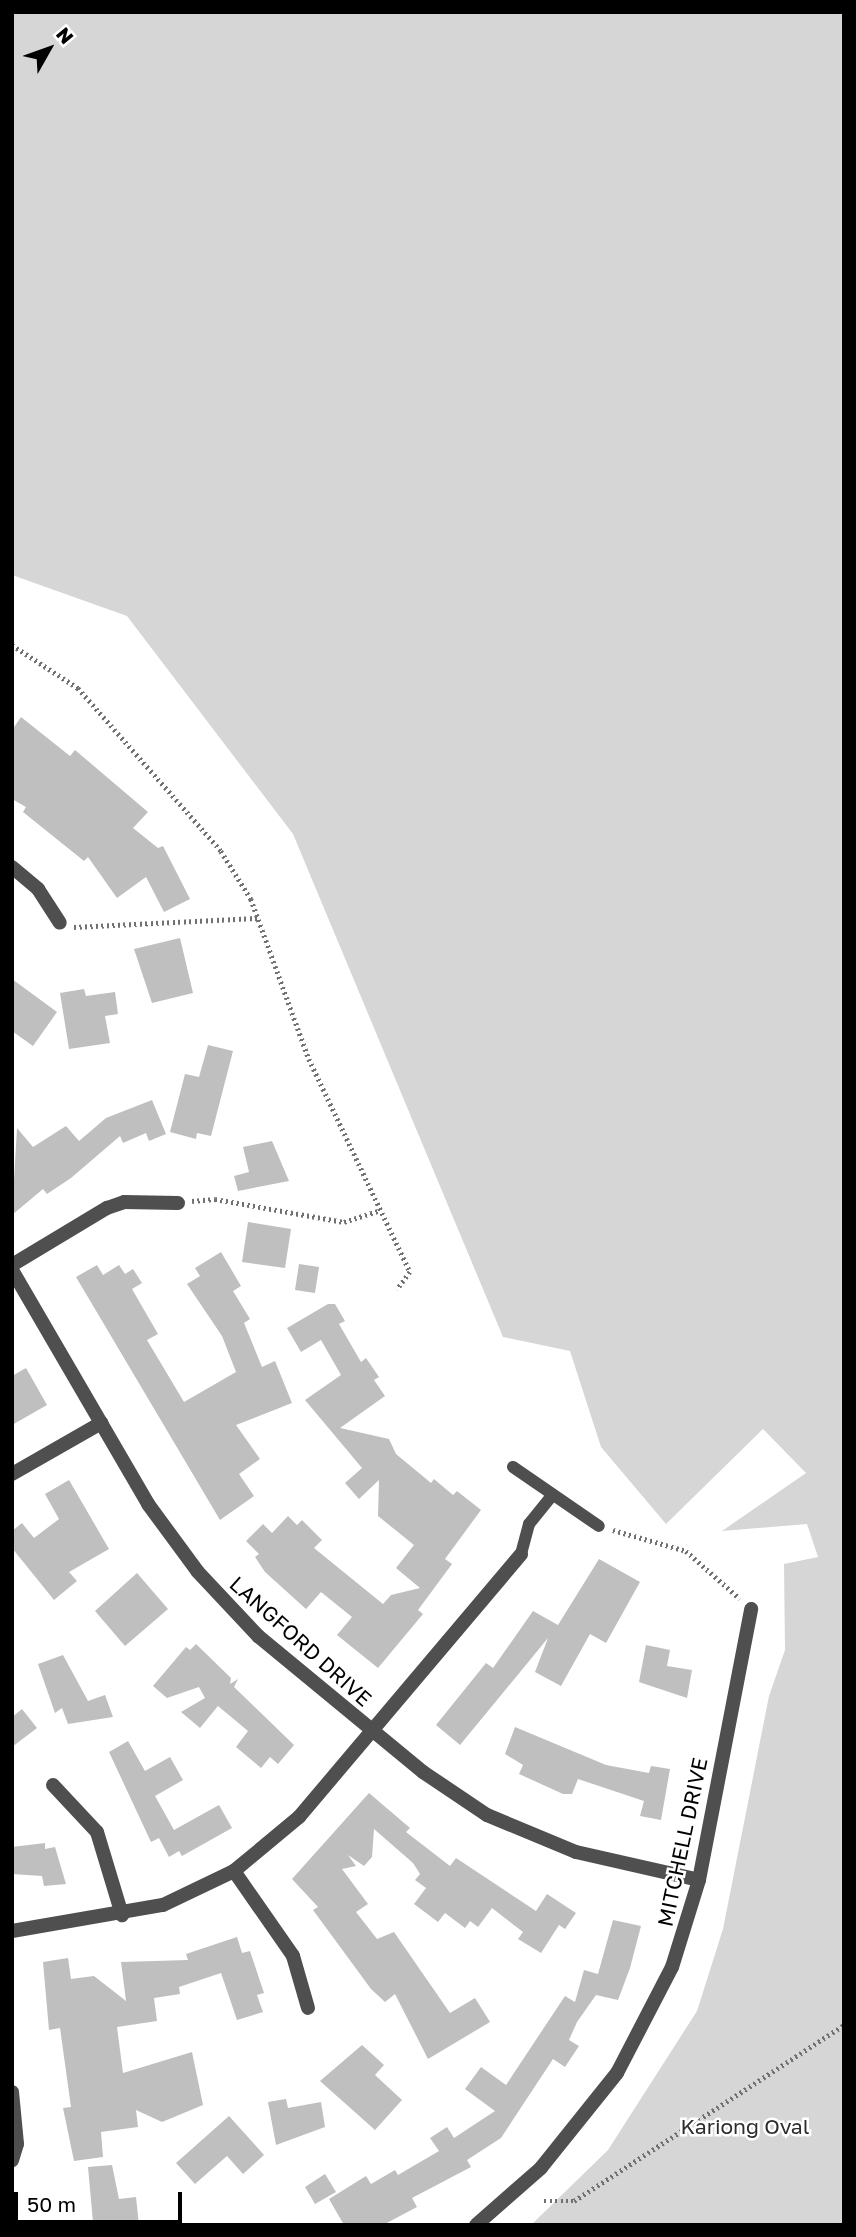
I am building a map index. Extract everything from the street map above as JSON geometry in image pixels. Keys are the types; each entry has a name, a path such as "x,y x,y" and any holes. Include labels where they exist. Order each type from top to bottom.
{"street":[{"path":"12,867 38,889 60,923"},
{"path":"12,1268 107,1208 178,1203"},
{"name":"LANGFORD DRIVE","path":"12,1268 148,1504 216,1594 371,1731 453,1794 533,1837 699,1880"},
{"path":"12,1474 101,1423"},
{"path":"12,1931 122,1915 163,1905 234,1871 299,1817 520,1554"},
{"name":"MITCHELL DRIVE","path":"476,2225 541,2168 617,2073 672,1968 699,1880 751,1609"},
{"path":"53,1785 97,1832 122,1915"},
{"path":"234,1871 293,1956 308,2008"},
{"path":"12,2092 17,2144 12,2160"}],"lane":[{"path":"513,1467 599,1526"},
{"path":"520,1554 529,1524 552,1496"}],"path":[{"path":"12,645 78,688 147,763 221,851 258,918 309,1059 378,1211 410,1272 397,1290"},
{"path":"60,923 77,928 258,918"},
{"path":"178,1203 215,1199 344,1222 378,1211"},
{"path":"599,1526 687,1551 751,1609"},
{"path":"544,2200 574,2202 844,2025"}],"green space":[{"name":"Kariong Oval","path":"12,12 844,12 844,2225 531,2225 608,2150 697,2011 723,1929 769,1696 785,1650 784,1564 818,1557 807,1524 722,1531 806,1473 763,1429 666,1524 601,1447 570,1351 503,1337 293,834 127,616 12,575"}],"building":[{"path":"21,717 70,756 75,750 148,812 133,828 158,848 163,846 190,899 164,912 146,877 117,898 88,857 84,861 23,812 26,807 12,799 12,730"},
{"path":"180,938 193,993 152,1003 134,949"},
{"path":"12,979 57,1012 33,1046 12,1031"},
{"path":"84,989 86,996 115,992 118,1014 105,1016 110,1043 69,1049 60,993"},
{"path":"208,1045 233,1051 211,1136 197,1133 196,1139 170,1132 185,1074 199,1077"},
{"path":"152,1100 166,1134 149,1141 146,1133 123,1143 120,1136 71,1178 47,1194 43,1189 12,1215 17,1128 33,1147 66,1126 79,1141 106,1118"},
{"path":"272,1141 289,1181 238,1191 234,1176 249,1172 243,1147"},
{"path":"248,1222 291,1229 285,1268 242,1262"},
{"path":"221,1252 241,1286 233,1291 250,1319 244,1323 262,1367 275,1361 292,1403 236,1425 260,1459 239,1474 254,1496 220,1520 76,1277 97,1265 103,1275 119,1265 125,1274 133,1269 142,1283 132,1289 158,1334 147,1340 184,1402 236,1372 222,1336 187,1284 200,1276 195,1268"},
{"path":"299,1264 319,1267 315,1293 295,1290"},
{"path":"328,1304 335,1304 345,1321 339,1324 361,1362 366,1358 379,1377 374,1380 385,1396 340,1428 389,1439 396,1454 431,1483 434,1479 453,1495 457,1491 481,1510 445,1559 452,1564 418,1610 423,1614 378,1668 337,1635 352,1617 321,1592 306,1609 265,1572 255,1557 259,1554 246,1541 263,1524 272,1533 288,1516 297,1525 302,1520 322,1540 314,1548 383,1604 391,1595 420,1588 396,1568 414,1545 378,1516 379,1480 359,1499 345,1483 362,1468 305,1400 341,1375 321,1340 301,1352 287,1328"},
{"path":"26,1368 47,1405 12,1425 12,1376"},
{"path":"69,1480 109,1549 69,1572 77,1581 54,1600 12,1548 12,1531 22,1523 34,1538 59,1519 45,1494"},
{"path":"599,1559 640,1582 606,1643 590,1634 561,1686 535,1672 548,1638 460,1745 436,1725 486,1663 493,1668 533,1611 558,1625"},
{"path":"137,1573 168,1609 125,1646 95,1611"},
{"path":"196,1644 231,1678 230,1684 238,1679 234,1687 294,1745 278,1764 270,1757 261,1768 236,1747 248,1731 218,1706 200,1728 181,1712 205,1698 199,1687 167,1698 153,1686 186,1647 190,1650"},
{"path":"646,1645 670,1650 667,1666 692,1670 687,1698 639,1682"},
{"path":"63,1655 88,1701 105,1695 113,1717 68,1724 62,1708 55,1713 38,1664"},
{"path":"22,1709 37,1728 12,1747 12,1717"},
{"path":"515,1727 606,1765 649,1773 651,1766 670,1769 661,1820 640,1816 644,1801 578,1779 572,1794 563,1794 519,1774 523,1765 505,1754"},
{"path":"128,1741 145,1771 170,1757 183,1780 155,1796 174,1830 219,1805 232,1828 182,1856 179,1851 169,1857 159,1838 151,1842 109,1752"},
{"path":"369,1793 410,1828 406,1832 450,1866 456,1858 536,1911 547,1894 576,1913 565,1929 559,1925 541,1953 518,1939 523,1932 492,1908 478,1927 470,1921 465,1928 445,1913 438,1922 414,1904 426,1888 415,1880 420,1874 413,1863 374,1829 372,1857 364,1866 348,1855 356,1866 342,1869 368,1904 356,1912 377,1939 394,1932 450,2013 475,1998 490,2022 428,2059 395,1994 385,2002 371,1989 313,1910 318,1907 292,1879"},
{"path":"45,1843 45,1849 55,1847 66,1884 44,1886 42,1876 12,1874 12,1847"},
{"path":"613,1920 641,1926 630,1968 618,2000 596,1995 577,2022 569,2040 579,2046 565,2067 553,2059 501,2138 467,2160 471,2167 412,2198 417,2207 383,2225 344,2225 329,2199 366,2176 371,2184 395,2170 398,2175 439,2151 430,2138 447,2127 454,2138 495,2111 465,2089 481,2067 506,2085 565,1996 575,2002 584,1970 598,1974"},
{"path":"237,1937 242,1953 250,1951 264,1993 257,1995 263,2012 237,2020 221,1973 179,1987 180,1994 154,1998 157,2021 117,2027 123,2073 192,2052 203,2105 162,2122 136,2110 138,2127 101,2132 103,2157 74,2161 63,2108 71,2107 60,2028 49,2030 43,1962 68,1958 71,1979 94,1976 126,2001 121,1962 188,1960 186,1954"},
{"path":"362,2045 384,2065 375,2075 402,2100 375,2130 320,2081"},
{"path":"286,2099 288,2108 321,2102 325,2127 276,2145 268,2102"},
{"path":"229,2116 264,2155 243,2174 227,2156 195,2184 176,2163"},
{"path":"112,2165 119,2199 136,2197 139,2225 93,2222 88,2167"},
{"path":"325,2174 336,2192 315,2204 305,2187"}]}
